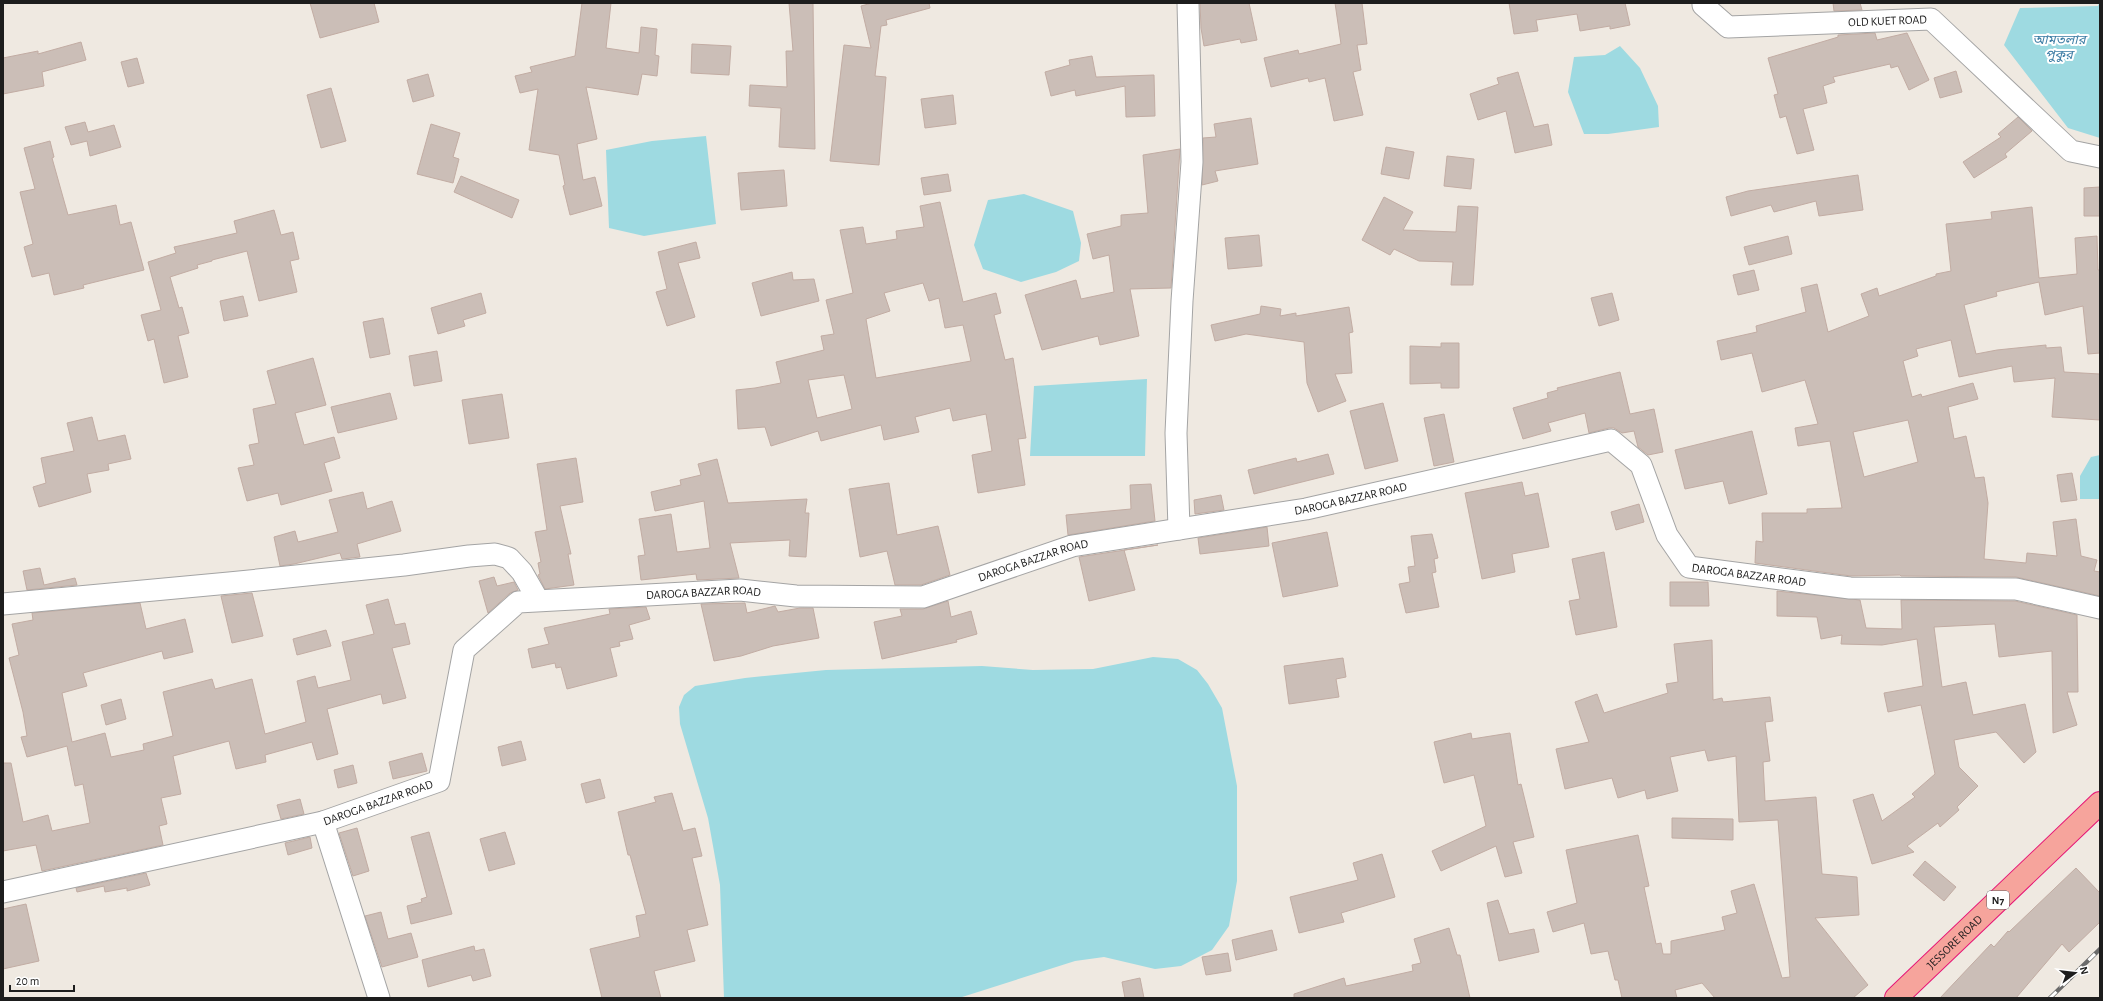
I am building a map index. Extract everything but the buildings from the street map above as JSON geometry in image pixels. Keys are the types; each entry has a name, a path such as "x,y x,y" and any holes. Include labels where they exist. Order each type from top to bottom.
{"highway":[{"name":"JESSORE ROAD","path":"1896,998 2100,803"}],"street":[{"path":"1178,530 1176,433 1182,301 1192,162 1188,3"},
{"name":"OLD KUET ROAD","path":"1703,3 1703,5 1728,27 1932,19 2071,151 2100,157"},
{"name":"DAROGA BAZZAR ROAD","path":"3,892 23,886 323,822 439,781 464,650 518,602 740,590 796,596 923,597 1072,546 1306,509 1611,440 1641,465 1667,535 1689,567 1850,588 2016,589 2100,608"},
{"path":"3,604 404,565 495,554 509,558 522,572 538,600"},
{"path":"323,822 379,998"}],"water":[{"name":"আমতলার পুকুর","path":"2099,3 2100,138 2068,128 2004,45 2020,8 2098,6"},
{"path":"1620,46 1640,68 1658,106 1659,127 1608,134 1584,134 1568,92 1574,57 1605,55"},
{"path":"706,136 716,224 644,236 609,228 606,150 652,141"},
{"path":"1024,194 1073,211 1081,243 1079,261 1056,272 1021,282 983,269 974,245 988,200"},
{"path":"1147,379 1145,456 1030,456 1034,386"},
{"path":"2100,455 2100,499 2080,499 2080,476 2091,457"},
{"path":"1153,657 1178,659 1197,670 1208,684 1222,708 1237,786 1237,881 1229,926 1212,950 1181,966 1155,969 1104,957 1075,961 959,998 724,998 720,885 708,818 680,724 679,707 684,695 695,686 745,678 826,670 982,666 1033,670 1093,669"}],"railway":[{"path":"2050,998 2100,949"}]}
